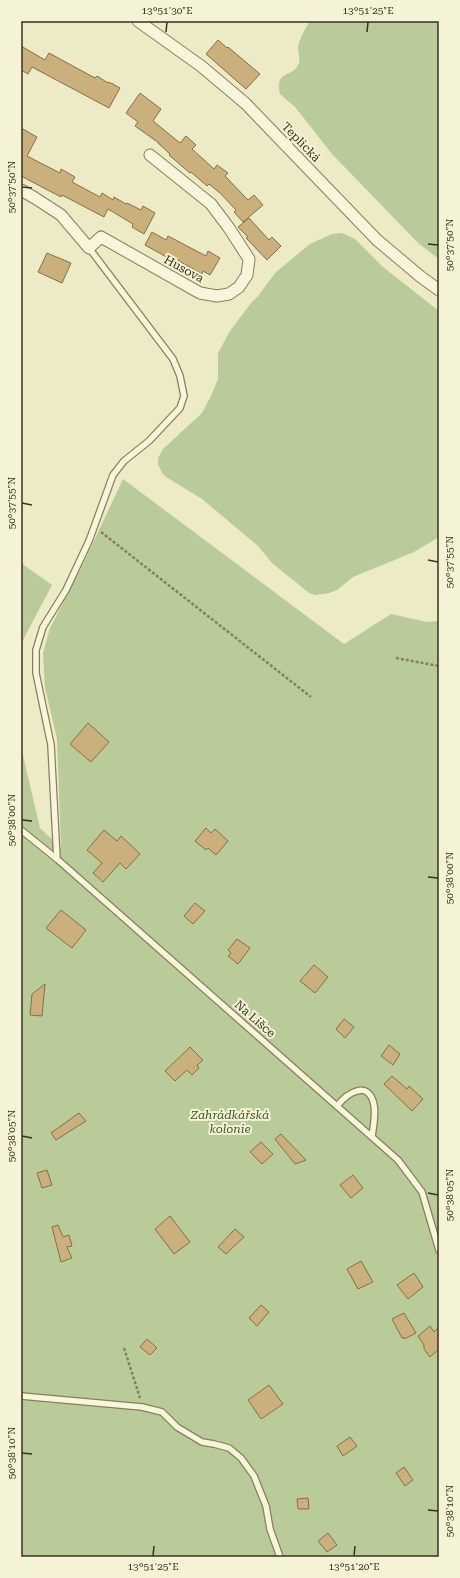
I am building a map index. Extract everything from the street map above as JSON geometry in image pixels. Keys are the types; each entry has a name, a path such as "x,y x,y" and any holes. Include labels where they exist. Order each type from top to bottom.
{"street":[{"name":"Teplická","path":"138,21 201,66 245,103 377,240 439,290"},
{"name":"Husova","path":"89,248 101,237 200,293 217,296 229,294 239,287 247,275 249,259 211,204 150,155"},
{"path":"21,190 61,215 89,248"}],"lane":[{"path":"57,859 51,745 36,674 36,650 43,627 66,590 95,527 113,475 124,461 149,441 180,408 184,396 180,376 173,359 89,248"},
{"name":"Na Lišce","path":"21,830 57,859 398,1160 422,1192 439,1250"},
{"path":"337,1106 350,1093 358,1090 371,1096 374,1105 372,1137"},
{"path":"21,1396 142,1407 162,1412 178,1427 202,1442 229,1448 241,1458 254,1476 266,1506 270,1529 280,1557"},
{"path":"140,1400 142,1407"}],"path":[{"path":"95,527 311,697"},
{"path":"396,658 439,666"},
{"path":"124,1348 140,1400"}],"green space":[{"path":"310,21 439,21 439,259 419,244 332,154 295,107 280,94 279,86 282,77 293,71 299,63 298,47"},
{"path":"342,233 355,239 383,267 439,311 439,537 414,552 353,577 337,590 316,595 309,593 272,563 257,545 202,499 166,477 162,473 158,464 158,458 163,449 202,413 218,379 218,353 230,331 276,272 310,244 332,234"},
{"name":"Zahrádkářská kolonie","path":"123,479 344,644 391,614 427,622 439,621 439,1557 21,1557 21,812 23,813 21,810 21,747 40,828 61,848 57,739 45,688 43,653 50,628 84,562"},
{"path":"21,563 52,585 21,644"}],"building":[{"path":"218,40 260,74 246,89 206,54"},
{"path":"21,46 45,60 49,53 95,78 97,76 120,88 109,108 32,67 28,74 21,70"},
{"path":"140,93 161,109 153,121 180,143 186,136 196,145 192,149 214,169 217,165 228,173 225,176 248,200 254,195 263,205 243,222 234,212 236,210 220,193 209,184 207,186 191,172 190,173 169,155 170,154 159,143 135,126 138,122 126,113"},
{"path":"21,128 37,137 27,156 60,173 61,169 75,177 72,182 100,197 102,193 113,200 114,197 141,210 143,206 155,213 144,234 132,227 133,224 108,209 104,217 21,176"},
{"path":"249,218 269,240 272,237 281,246 267,260 246,238 248,237 238,227"},
{"path":"152,232 166,240 168,236 206,256 208,251 220,258 210,275 203,271 202,274 172,257 170,259 145,245"},
{"path":"47,253 71,263 62,283 38,272"},
{"path":"88,723 109,742 91,762 70,744"},
{"path":"206,828 211,833 215,829 228,841 216,855 208,848 206,850 195,841"},
{"path":"104,830 117,841 121,836 140,854 126,869 120,863 103,882 93,873 102,863 87,850"},
{"path":"195,903 205,911 193,924 184,916"},
{"path":"61,910 86,930 72,948 46,928"},
{"path":"237,939 250,948 238,964 228,956 231,953 228,950"},
{"path":"314,965 328,977 315,993 300,981"},
{"path":"45,984 42,1016 30,1015 32,994"},
{"path":"344,1019 354,1027 345,1038 336,1029"},
{"path":"389,1045 400,1054 393,1065 381,1056"},
{"path":"190,1047 203,1060 197,1065 199,1068 192,1075 187,1070 175,1081 165,1071"},
{"path":"392,1076 407,1089 409,1086 423,1099 412,1111 384,1084"},
{"path":"79,1113 86,1121 56,1140 51,1133"},
{"path":"281,1134 306,1160 295,1164 275,1139"},
{"path":"261,1142 273,1154 262,1164 250,1152"},
{"path":"47,1170 52,1185 42,1188 37,1173"},
{"path":"353,1175 363,1188 351,1198 340,1185"},
{"path":"170,1216 190,1242 174,1254 155,1229"},
{"path":"58,1225 63,1237 69,1235 72,1246 67,1247 72,1258 61,1262 52,1227"},
{"path":"235,1229 244,1237 226,1254 218,1247"},
{"path":"361,1261 373,1282 358,1289 347,1269"},
{"path":"414,1273 423,1287 408,1299 397,1285"},
{"path":"261,1305 269,1312 257,1326 249,1318"},
{"path":"404,1313 416,1333 404,1339 403,1337 402,1338 392,1319"},
{"path":"430,1326 434,1332 439,1327 439,1349 430,1357 424,1349 424,1345 418,1336"},
{"path":"147,1339 157,1348 150,1355 140,1347"},
{"path":"269,1385 283,1404 261,1419 248,1400"},
{"path":"350,1437 357,1446 343,1456 337,1446"},
{"path":"404,1467 413,1480 405,1486 396,1473"},
{"path":"308,1498 309,1509 298,1509 297,1499"},
{"path":"328,1533 337,1545 327,1552 318,1541"}]}
